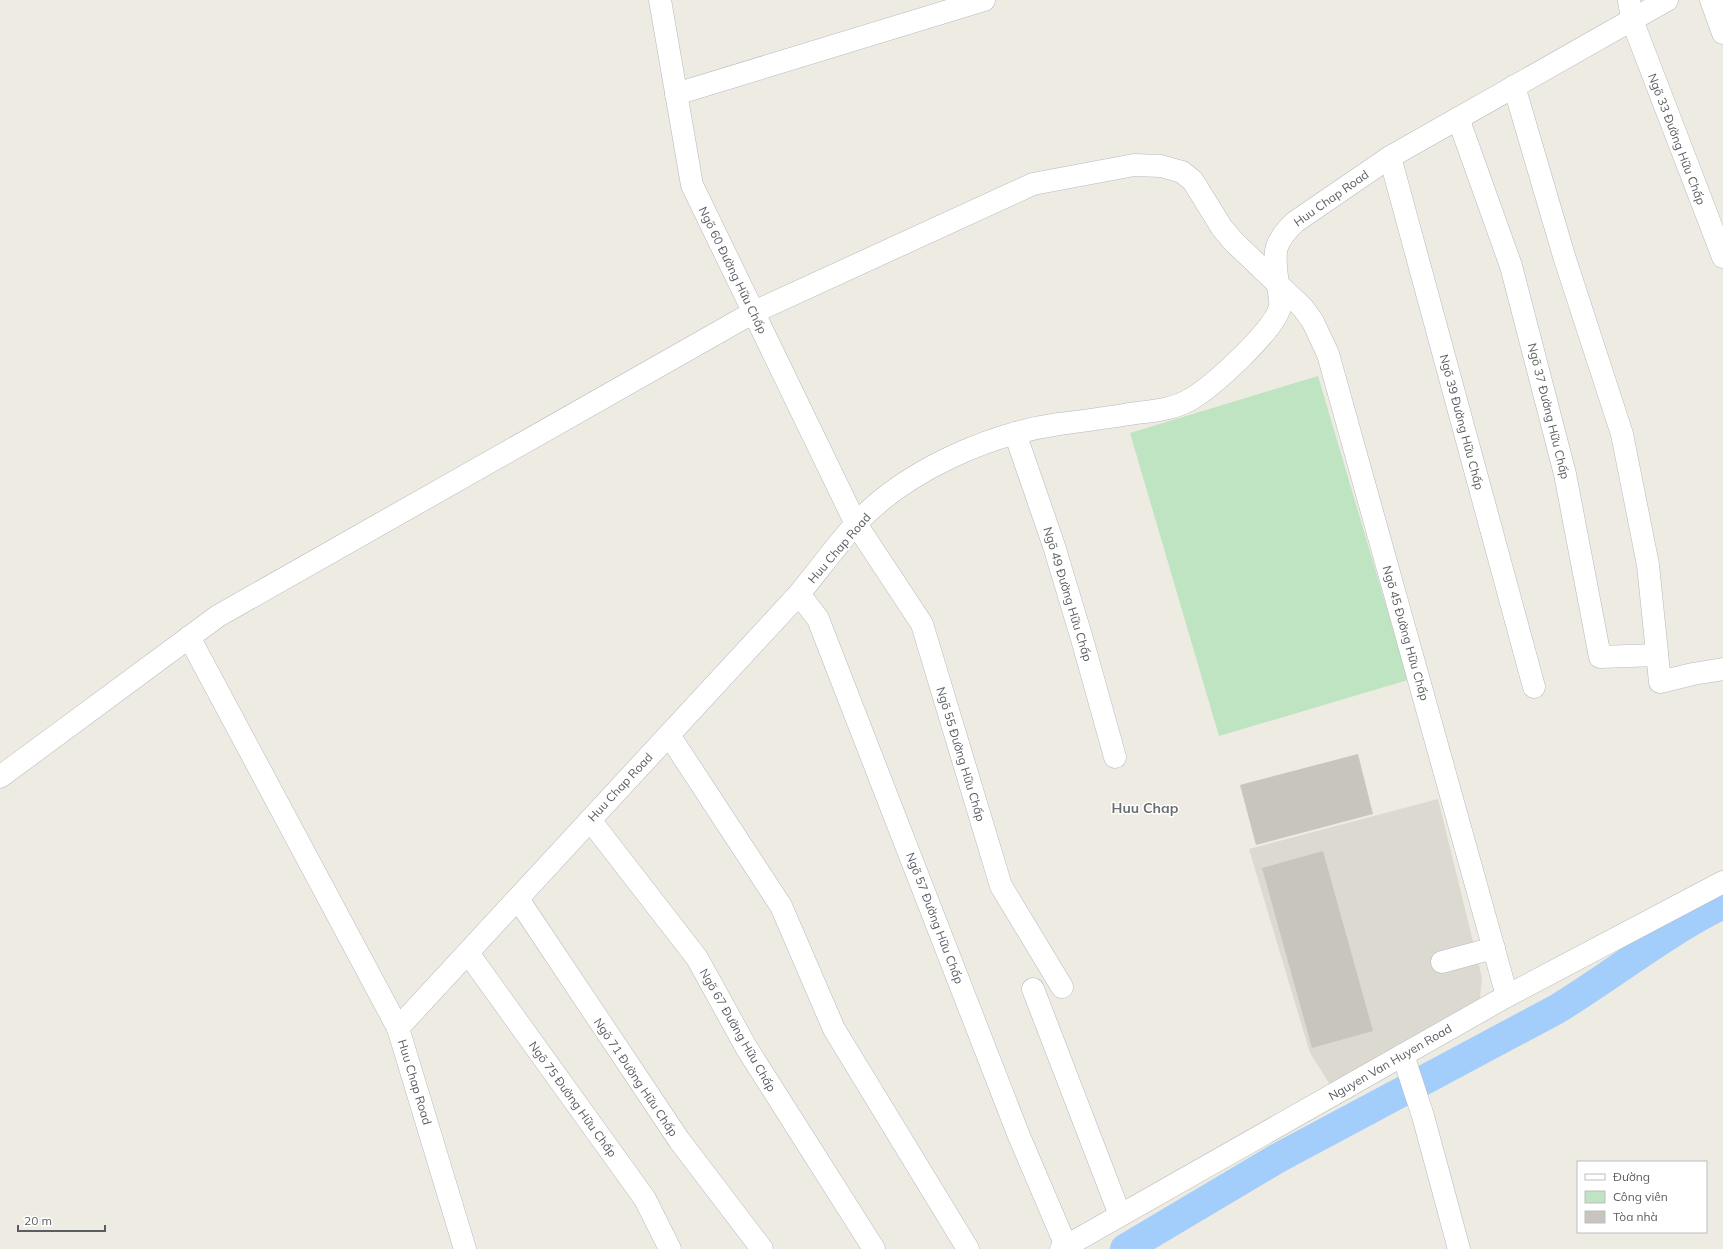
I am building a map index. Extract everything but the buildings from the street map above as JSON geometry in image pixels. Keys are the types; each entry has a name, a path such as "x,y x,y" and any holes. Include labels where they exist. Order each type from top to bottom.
{"street":[{"name":"Ngõ 60 Đường Hữu Chấp","path":"660,0 692,185 856,524"},
{"path":"676,94 984,0"},
{"name":"Huu Chap Road","path":"465,1249 398,1028 799,594 856,524 888,496 922,472 954,456 1015,433 1040,427 1171,409 1191,399 1214,382 1259,339 1277,316 1280,305 1275,258 1277,242 1282,234 1295,222 1390,158 1514,86 1630,10 1667,0"},
{"path":"1711,0 1723,33"},
{"name":"Ngõ 33 Đường Hữu Chấp","path":"1630,10 1723,257"},
{"path":"1514,86 1564,256 1622,434 1648,566 1660,682 1723,669"},
{"name":"Ngõ 37 Đường Hữu Chấp","path":"1458,118 1511,266 1565,474 1600,657 1657,655"},
{"name":"Ngõ 39 Đường Hữu Chấp","path":"1390,158 1534,687"},
{"name":"Ngõ 45 Đường Hữu Chấp","path":"0,776 218,616 754,312 1033,184 1134,165 1161,166 1182,172 1193,181 1222,228 1234,242 1303,308 1313,322 1328,354 1507,996"},
{"name":"Ngõ 49 Đường Hữu Chấp","path":"1015,433 1054,546 1082,638 1115,757"},
{"name":"Ngõ 55 Đường Hữu Chấp","path":"856,524 922,624 1001,886 1062,987"},
{"name":"Ngõ 57 Đường Hữu Chấp","path":"799,594 818,619 1063,1247"},
{"path":"189,637 398,1028"},
{"path":"669,735 781,906 834,1030 968,1249"},
{"name":"Ngõ 67 Đường Hữu Chấp","path":"590,820 697,958 746,1047 874,1249"},
{"name":"Nguyen Van Huyen Road","path":"1063,1247 1404,1056 1507,996 1723,882"},
{"name":"Ngõ 71 Đường Hữu Chấp","path":"518,898 679,1140 762,1249"},
{"path":"1442,962 1494,948"},
{"name":"Ngõ 75 Đường Hữu Chấp","path":"468,953 645,1199 670,1249"},
{"path":"1033,990 1120,1215"},
{"path":"1404,1056 1423,1116 1459,1249"}],"shaded area":[{"path":"1438,799 1482,978 1480,998 1331,1086 1310,1053 1249,849"}],"green space":[{"path":"1318,376 1408,680 1219,736 1130,433"}],"waterway":[{"path":"1125,1249 1278,1158 1557,1009 1659,941 1701,915 1723,904"}],"district":[{"name":"Huu Chap","path":"1145,808"}]}
